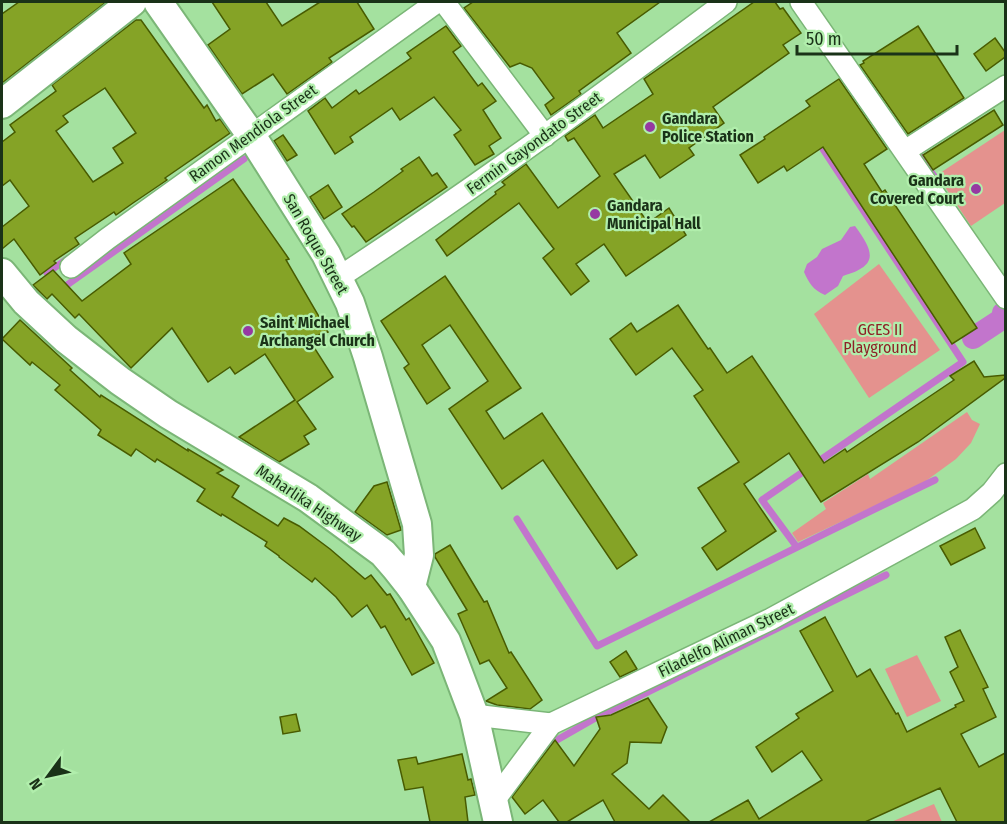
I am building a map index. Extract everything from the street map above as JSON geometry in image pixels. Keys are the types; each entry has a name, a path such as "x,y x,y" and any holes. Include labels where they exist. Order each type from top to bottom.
{"main road":[{"path":"2,104 132,2"},
{"name":"San Roque Street","path":"158,2 251,135 326,254 350,303 417,524 419,555 411,586"},
{"name":"Maharlika Highway","path":"2,273 26,302 66,339 120,381 168,414 308,498 382,553 411,586 446,641 474,716 495,812"}],"street":[{"name":"Ramon Mendiola Street","path":"71,267 437,2"},
{"path":"444,2 545,136"},
{"name":"Fermin Gayondato Street","path":"338,278 421,224 545,136 726,2"},
{"path":"801,2 1005,298"},
{"path":"905,151 1005,86"},
{"name":"Filadelfo Aliman Street","path":"495,812 551,724 771,619 973,508 992,492 1005,474"},
{"path":"474,716 551,724"}],"green space":[{"name":"Gandara Covered Court","path":"1005,130 1005,203 971,226 937,175"},
{"name":"GCES II Playground","path":"879,264 940,350 869,398 814,314"},
{"path":"967,412 972,420 980,424 971,443 956,459 923,483 798,542 792,533 826,509 823,503 868,474 870,479"},
{"path":"917,655 941,701 907,717 885,669"},
{"path":"934,804 942,822 891,822"}],"shaded area":[{"path":"855,226 862,235 870,257 862,268 843,276 838,286 825,295 814,288 808,280 804,272 807,264 817,257 822,249 841,240 850,227"}],"building":[{"path":"19,2 106,2 2,83 2,14"},
{"path":"212,2 266,2 282,26 320,2 357,2 374,29 329,58 332,62 287,94 273,74 242,94 208,45 230,29"},
{"path":"473,2 660,2 617,33 631,53 579,91 581,94 551,115 545,105 554,98 532,68 520,63 510,67 464,8"},
{"path":"754,2 775,2 780,9 783,8 801,33 783,45 789,53 713,107 724,123 689,148 694,155 660,178 645,155 614,174 648,223 669,208 686,235 626,276 604,244 576,264 589,281 571,295 543,258 554,249 519,203 447,256 436,240 496,194 495,192 505,185 502,182 526,164 558,208 600,176 574,138 568,141 565,136 595,115 603,128 653,94 644,79"},
{"path":"136,20 141,20 204,108 207,105 216,121 220,119 230,133 116,215 114,212 75,238 79,244 54,261 56,263 40,275 14,239 2,249 2,227 29,206 10,180 2,186 2,142 15,132 10,125 56,91 52,85","holes":["105,88 136,133 113,148 123,163 93,182 56,131 68,122 63,116"]},
{"path":"446,26 461,46 453,52 478,86 482,83 496,101 483,110 501,138 489,146 494,154 475,165 454,135 461,130 434,97 400,120 392,108 350,137 353,142 335,154 308,111 325,98 332,108 356,90 359,94 411,58 407,53"},
{"path":"918,26 964,98 908,134 860,65"},
{"path":"995,38 1005,52 1005,57 986,71 974,54"},
{"path":"839,79 887,149 864,164 882,192 885,190 977,328 952,344 823,147 787,171 784,166 758,183 740,155 810,106 806,101"},
{"path":"994,110 1003,125 933,170 923,155"},
{"path":"283,135 297,155 287,161 274,141"},
{"path":"419,157 432,176 437,173 447,187 366,242 342,214"},
{"path":"233,179 289,259 286,260 328,332 308,338 333,377 297,402 316,429 304,436 309,444 279,462 239,437 295,400 265,354 235,374 230,367 208,382 172,328 131,368 79,314 75,318 52,294 47,299 33,285 53,270 82,301 131,264 124,253"},
{"path":"328,185 342,207 324,219 310,197"},
{"path":"445,276 521,388 486,411 504,439 542,413 637,555 617,569 543,460 502,489 449,409 488,381 450,325 422,345 450,388 427,404 404,368 409,364 381,321"},
{"path":"678,305 727,373 752,356 824,463 845,449 847,452 954,380 950,376 974,361 984,377 1005,375 1005,378 918,442 821,502 789,453 744,484 776,531 717,570 702,548 726,531 698,488 739,462 694,396 703,390 672,348 636,375 610,339 631,323 637,332"},
{"path":"20,320 100,397 101,395 188,451 188,449 223,470 217,473 239,486 232,497 278,526 284,518 299,526 365,579 371,575 387,595 390,594 406,620 409,618 434,663 412,675 385,626 381,628 367,605 352,617 336,597 315,578 312,582 265,546 267,542 197,501 205,489 157,459 155,462 136,449 131,456 98,435 101,430 55,390 60,385 32,362 30,365 2,339"},
{"path":"387,482 401,530 387,535 355,512 374,486"},
{"path":"975,528 985,548 951,565 940,546"},
{"path":"450,545 484,602 487,601 509,653 511,652 542,700 530,709 497,705 486,701 507,688 489,660 480,664 458,614 467,610 435,557 435,554"},
{"path":"825,617 857,677 870,669 896,714 898,713 907,732 964,701 950,672 958,667 945,637 960,630 988,687 983,689 996,717 961,734 979,767 1005,753 1005,822 957,822 940,788 865,822 709,822 748,800 759,819 822,780 802,751 772,772 756,747 799,718 796,714 833,691 800,631"},
{"path":"626,651 637,669 620,677 610,662"},
{"path":"648,698 667,727 661,743 630,742 627,763 612,774 649,809 663,795 690,822 615,822 603,800 567,822 559,822 543,800 525,814 512,797 555,740 574,766 600,729 596,717 611,715"},
{"path":"296,714 300,731 283,734 280,717"},
{"path":"462,754 468,780 471,779 475,795 465,797 468,822 430,822 423,787 405,790 398,760 416,757 418,764"}],"waterway":[{"path":"796,546 762,500 963,362 821,146"},
{"path":"919,154 938,182"},
{"path":"60,290 244,159"},
{"path":"47,273 67,259"},
{"path":"973,338 1002,319 1003,313"},
{"path":"517,519 597,646 935,480"},
{"path":"543,748 599,716 886,575"}],"place":[{"name":"Gandara Police Station","path":"650,127"},
{"name":"Gandara Covered Court","path":"976,189"},
{"name":"Gandara Municipal Hall","path":"595,214"},
{"name":"Saint Michael Archangel Church","path":"248,331"}]}
